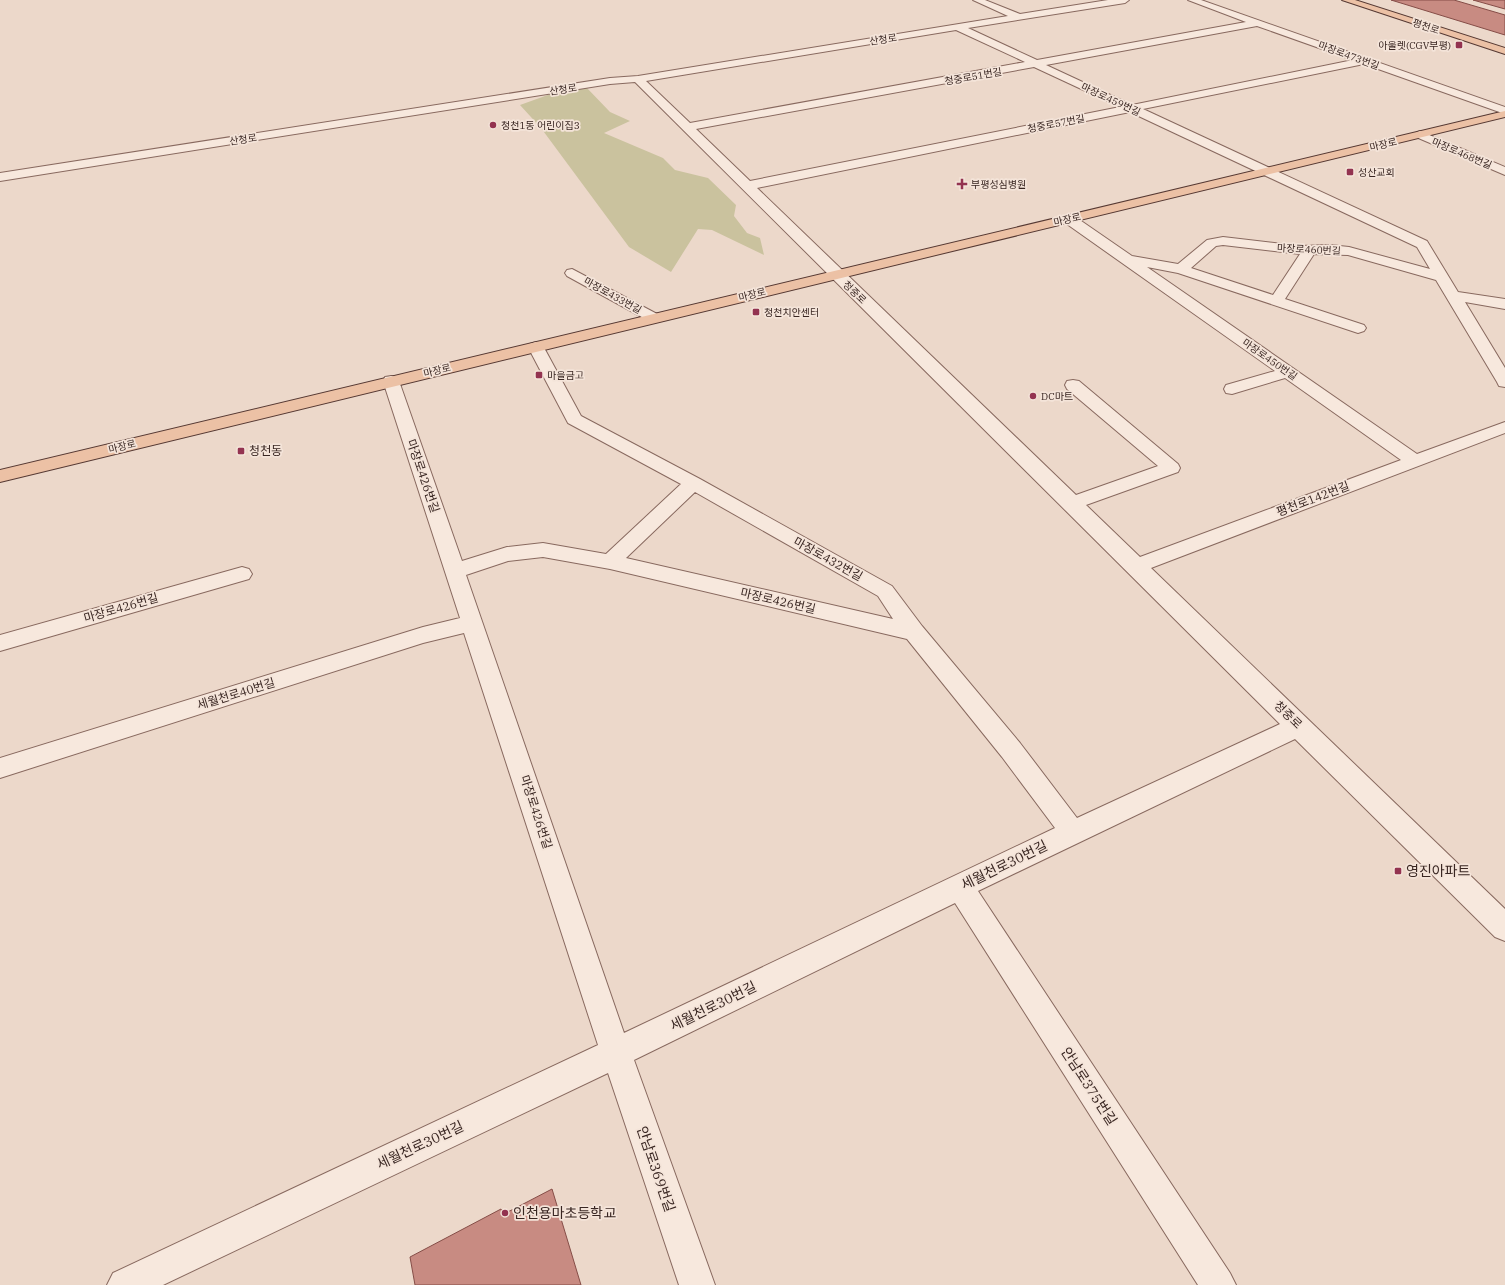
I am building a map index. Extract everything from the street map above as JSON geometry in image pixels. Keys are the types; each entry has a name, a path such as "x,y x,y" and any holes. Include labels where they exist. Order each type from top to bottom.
{"main road":[{"name":"평천로","path":"1346,0 1505,51"},
{"name":"마장로","path":"0,476 1505,114"}],"street":[{"path":"977,0 1018,18"},
{"name":"산청로","path":"0,177 603,83 638,79 1125,0"},
{"name":"마장로473번길","path":"1192,0 1505,111"},
{"name":"청중로51번길","path":"687,127 1258,23"},
{"name":"마장로459번길","path":"957,27 1266,172"},
{"name":"청중로57번길","path":"747,186 1365,61"},
{"name":"청중로","path":"638,79 1505,928"},
{"name":"마장로468번길","path":"1420,135 1505,171"},
{"path":"1266,172 1422,244 1505,382"},
{"name":"마장로450번길","path":"1069,219 1415,461"},
{"name":"마장로460번길","path":"1181,269 1212,243 1223,242 1300,250 1310,249 1349,251 1443,277"},
{"path":"1276,301 1310,249"},
{"name":"마장로450번길","path":"1125,258 1181,269 1358,328"},
{"name":"마장로433번길","path":"572,273 654,318"},
{"path":"1454,296 1504,303"},
{"name":"마장로432번길","path":"536,347 574,420 693,483 885,592 914,632 1011,750 1073,832"},
{"path":"1232,389 1288,372"},
{"name":"마장로426번길","path":"392,381 616,1053"},
{"path":"1071,504 1171,468 1073,384"},
{"name":"평천로142번길","path":"1136,566 1415,461 1500,433"},
{"path":"610,562 693,483"},
{"name":"마장로426번길","path":"455,571 508,554 542,550 610,562 914,632"},
{"name":"마장로426번길","path":"0,643 242,574"},
{"name":"세월천로40번길","path":"0,768 423,635 472,623"},
{"name":"세월천로30번길","path":"125,1285 616,1053 1073,832 1300,726"},
{"name":"안남로375번길","path":"960,887 1218,1285"},
{"name":"안남로369번길","path":"616,1053 697,1285"}],"shaded area":[{"path":"586,87 610,112 630,121 604,133 663,158 675,170 708,178 736,205 734,216 747,233 760,238 764,255 712,230 698,229 671,272 629,247 541,128 520,105 559,91"}],"building":[{"path":"1391,0 1454,0 1505,15 1505,35"},
{"path":"1473,0 1505,0 1505,9"},
{"path":"552,1189 581,1285 415,1285 410,1257 501,1209 504,1214"}],"place":[{"name":"아울렛(CGV부평)","path":"1459,45"},
{"name":"청천1동 어린이집3","path":"493,125"},
{"name":"성산교회","path":"1350,172"},
{"name":"부평성심병원","path":"962,184"},
{"name":"청천치안센터","path":"756,312"},
{"name":"마을금고","path":"539,375"},
{"name":"DC마트","path":"1033,396"},
{"name":"청천동","path":"241,451"},
{"name":"영진아파트","path":"1398,871"},
{"name":"인천용마초등학교","path":"505,1213"}]}
